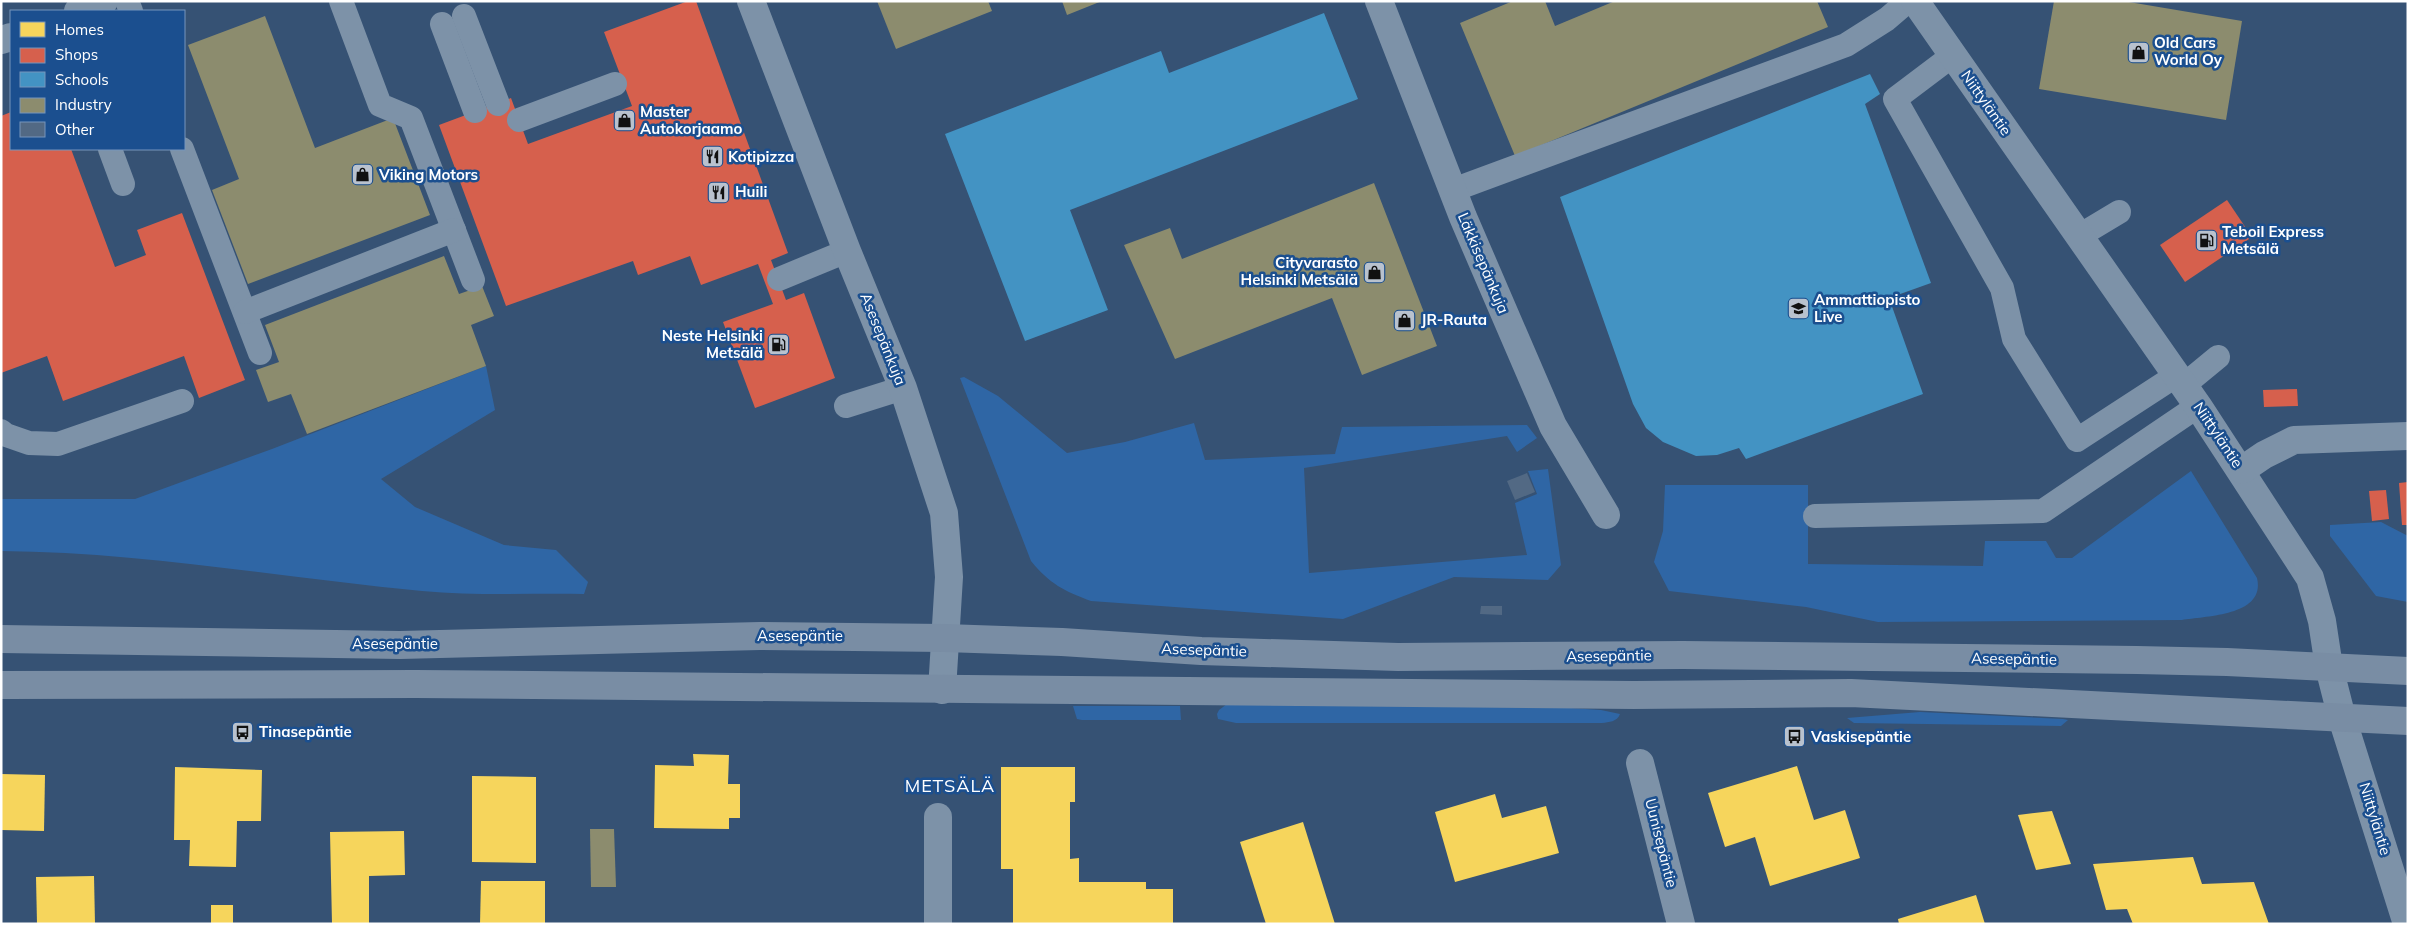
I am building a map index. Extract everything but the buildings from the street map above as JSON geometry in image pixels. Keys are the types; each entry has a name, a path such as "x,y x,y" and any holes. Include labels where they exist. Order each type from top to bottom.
{"main road":[{"name":"Asesepäntie","path":"1,639 400,645 760,636 945,638 1062,642 1201,651 1398,657 1683,655 2127,660 2408,671"},
{"path":"1,685 416,684 1626,695 1851,693 2408,721"}],"street":[{"path":"81,10 104,1"},
{"name":"Asesepänkuja","path":"751,1 847,251 903,388 944,513 949,577 942,690"},
{"name":"Läkkisepänkuja","path":"1379,1 1453,190 1553,426 1606,515"},
{"name":"Niittyläntie","path":"1914,1 2242,470 2310,578 2322,621 2329,668 2342,718 2407,924"},
{"path":"2242,470 2264,455 2294,440 2408,436"},
{"name":"Uunisepäntie","path":"1640,763 1681,924"},
{"path":"938,817 938,924"}],"lane":[{"path":"341,1 380,105 411,118 473,280"},
{"path":"1453,190 1846,45 1887,19 1908,1"},
{"path":"475,112 453,20 498,104"},
{"path":"1952,56 1895,99 2002,288 2014,340 2077,440 2186,389"},
{"path":"519,120 615,84"},
{"path":"110,150 123,184"},
{"path":"182,150 260,353"},
{"path":"2079,236 2119,212"},
{"path":"245,312 454,230"},
{"path":"779,279 847,251"},
{"path":"1815,516 2043,511 2186,389 2218,357"},
{"path":"846,406 903,388"},
{"path":"1,431 29,443 58,444 182,401"}],"shaded area":[{"path":"486,366 495,410 381,479 415,507 504,545 556,550 588,582 584,594 442,593 369,586 212,566 107,556 1,551 1,499 135,499 272,449"},
{"path":"964,377 998,396 1067,453 1125,442 1194,423 1205,460 1335,454 1342,427 1527,425 1537,438 1517,452 1507,436 1304,468 1309,573 1527,555 1515,503 1537,494 1528,471 1548,469 1561,565 1548,580 1454,577 1343,619 1091,601 1058,586 1031,561 960,378"},
{"path":"2191,471 2257,578 2257,591 2252,600 2244,607 2232,612 2182,620 1878,622 1806,607 1669,591 1654,562 1663,531 1665,485 1808,485 1808,564 1983,566 1985,541 2046,541 2056,558 2072,558"},
{"path":"2381,522 2408,536 2408,602 2376,596 2330,536 2330,525"},
{"path":"1227,704 1555,707 1601,710 1620,714 1615,720 1602,723 1236,723 1218,719 1217,714 1219,710"},
{"path":"1073,706 1180,706 1181,720 1082,720 1077,719"},
{"path":"1920,712 2068,720 2061,726 1854,723 1847,718"}],"place":[{"name":"Old Cars World Oy","path":"2138,52"},
{"name":"Master Autokorjaamo","path":"624,121"},
{"name":"Kotipizza","path":"712,157"},
{"name":"Viking Motors","path":"363,175"},
{"name":"Huili","path":"719,192"},
{"name":"Teboil Express Metsälä","path":"2206,241"},
{"name":"Cityvarasto Helsinki Metsälä","path":"1374,272"},
{"name":"Ammattiopisto Live","path":"1798,309"},
{"name":"JR-Rauta","path":"1405,320"},
{"name":"Neste Helsinki Metsälä","path":"779,345"},
{"name":"Tinasepäntie","path":"243,732"},
{"name":"Vaskisepäntie","path":"1795,737"}],"district":[{"name":"METSÄLÄ","path":"950,786"}]}
